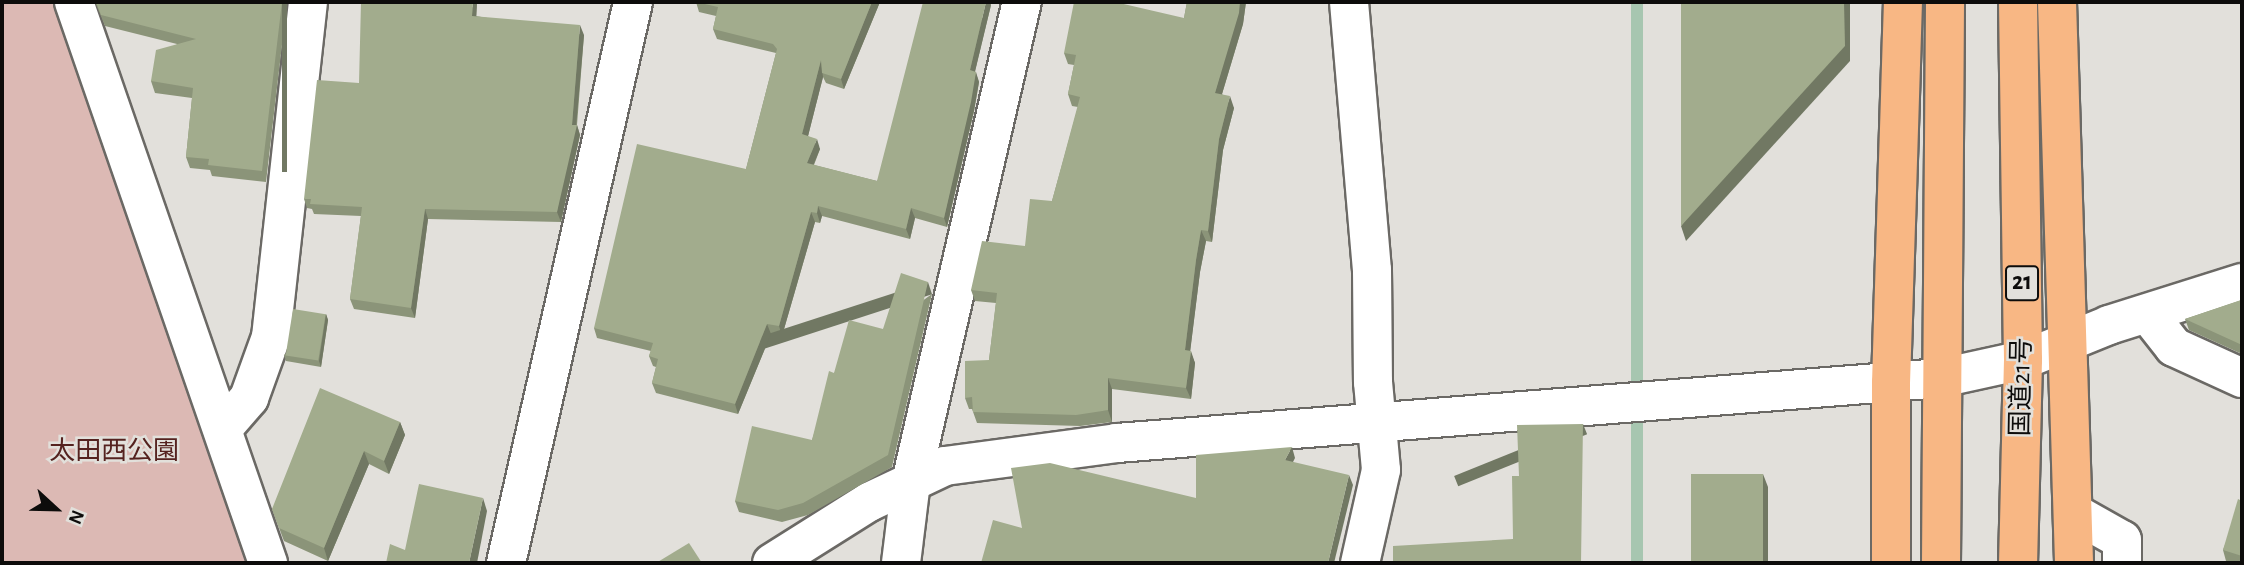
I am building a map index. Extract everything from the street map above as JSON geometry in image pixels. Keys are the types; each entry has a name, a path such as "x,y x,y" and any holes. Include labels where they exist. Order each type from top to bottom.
{"highway":[{"path":"1891,563 1891,383 1903,2"},
{"path":"1941,563 1945,2"},
{"name":"国道21号","path":"2018,2 2023,360 2018,563"},
{"path":"2057,2 2070,340 2074,563"}],"street":[{"path":"74,2 268,563"},
{"path":"223,428 249,398 271,337 308,2"},
{"path":"506,563 633,2"},
{"path":"901,563 911,482 1021,2"},
{"path":"1349,2 1372,270 1376,424 1381,470 1360,563"},
{"path":"772,563 869,502 944,467 1117,443 1376,424 1618,400 1941,378 2023,360 2070,340 2242,283"},
{"path":"2148,314 2174,347 2242,379"},
{"path":"2074,513 2122,540 2122,563"}],"green space":[{"name":"太田西公園","path":"2,2 74,2 268,563 2,563"}],"building":[{"path":"96,2 282,2 262,171 208,165 209,159 186,157 193,88 151,81 156,50 196,39 101,15"},
{"path":"361,2 473,2 472,16 580,25 572,125 577,125 557,212 425,209 411,308 350,299 362,207 310,204 311,199 304,199 317,80 359,83"},
{"path":"696,2 872,2 841,79 822,73 821,60 802,134 817,139 807,163 877,181 923,2 986,2 970,70 976,72 971,102 944,218 911,208 906,229 818,206 817,213 811,212 779,326 767,324 735,404 652,383 658,359 649,356 653,343 594,328 637,144 746,169 777,49 773,44 713,29 718,7"},
{"path":"1074,2 1115,2 1184,18 1187,2 1240,2 1215,93 1230,96 1219,139 1208,231 1201,230 1196,260 1185,350 1191,351 1186,388 1108,378 1108,410 1076,415 973,412 972,397 965,398 965,361 989,360 997,293 971,290 982,241 1025,246 1030,199 1052,201 1080,97 1068,94 1076,55 1064,53"},
{"path":"1681,2 1844,2 1845,46 1681,226"},
{"path":"901,273 928,282 888,455 803,503 778,510 735,501 752,426 812,440 829,371 834,373 849,320 883,329"},
{"path":"2242,300 2242,345 2185,319"},
{"path":"293,309 326,314 318,361 286,355"},
{"path":"320,388 400,422 384,461 364,451 324,548 279,528 272,509"},
{"path":"1583,424 1581,563 1393,563 1393,546 1513,539 1512,476 1519,476 1517,425"},
{"path":"1292,447 1285,460 1349,475 1328,563 981,563 993,520 1022,528 1011,468 1050,463 1196,498 1196,455"},
{"path":"1691,474 1763,474 1763,563 1691,563"},
{"path":"419,484 483,498 469,563 386,563 390,544 405,550"},
{"path":"2238,499 2242,501 2242,556 2223,550"},
{"path":"689,543 702,563 656,563"}],"waterway":[{"path":"1637,2 1637,563"}]}
